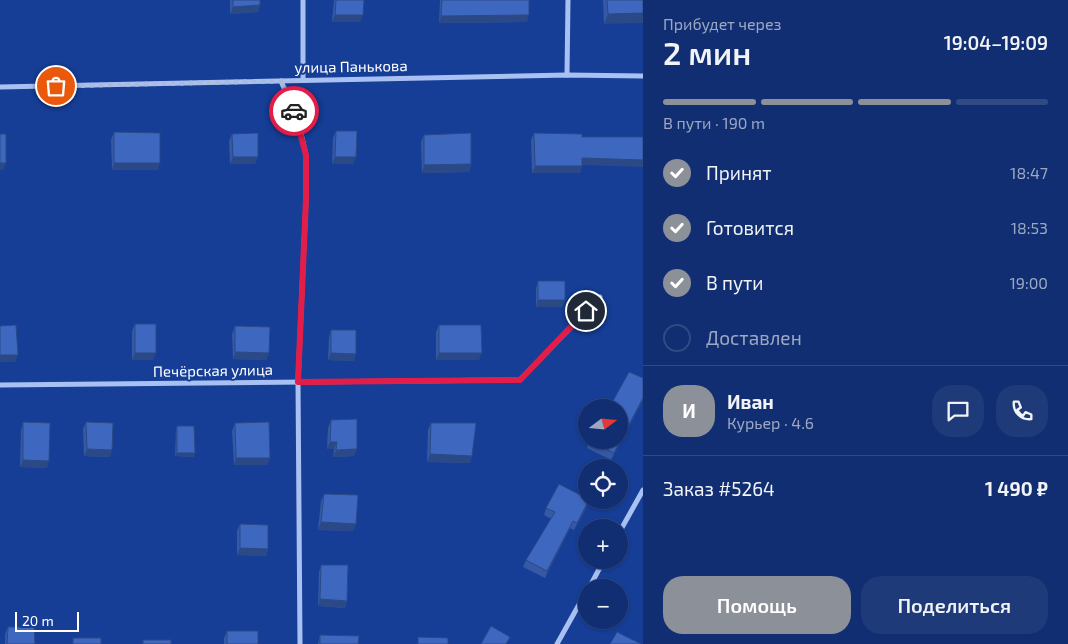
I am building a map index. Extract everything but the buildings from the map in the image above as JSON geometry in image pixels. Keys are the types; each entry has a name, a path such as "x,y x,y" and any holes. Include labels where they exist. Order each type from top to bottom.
{"street":[{"path":"303,0 303,80"},
{"path":"567,75 568,0"},
{"name":"улица Панькова","path":"0,87 567,75 643,76"},
{"path":"282,81 298,121 306,155 306,199 298,382 300,644"},
{"name":"Печёрская улица","path":"0,385 520,380 600,297"},
{"path":"627,519 643,490"},
{"path":"557,644 578,606"}],"way so far":[{"path":"56,86 282,81 294,111"}],"route":[{"path":"294,111 306,155 306,199 298,382 520,380 586,311"}]}
